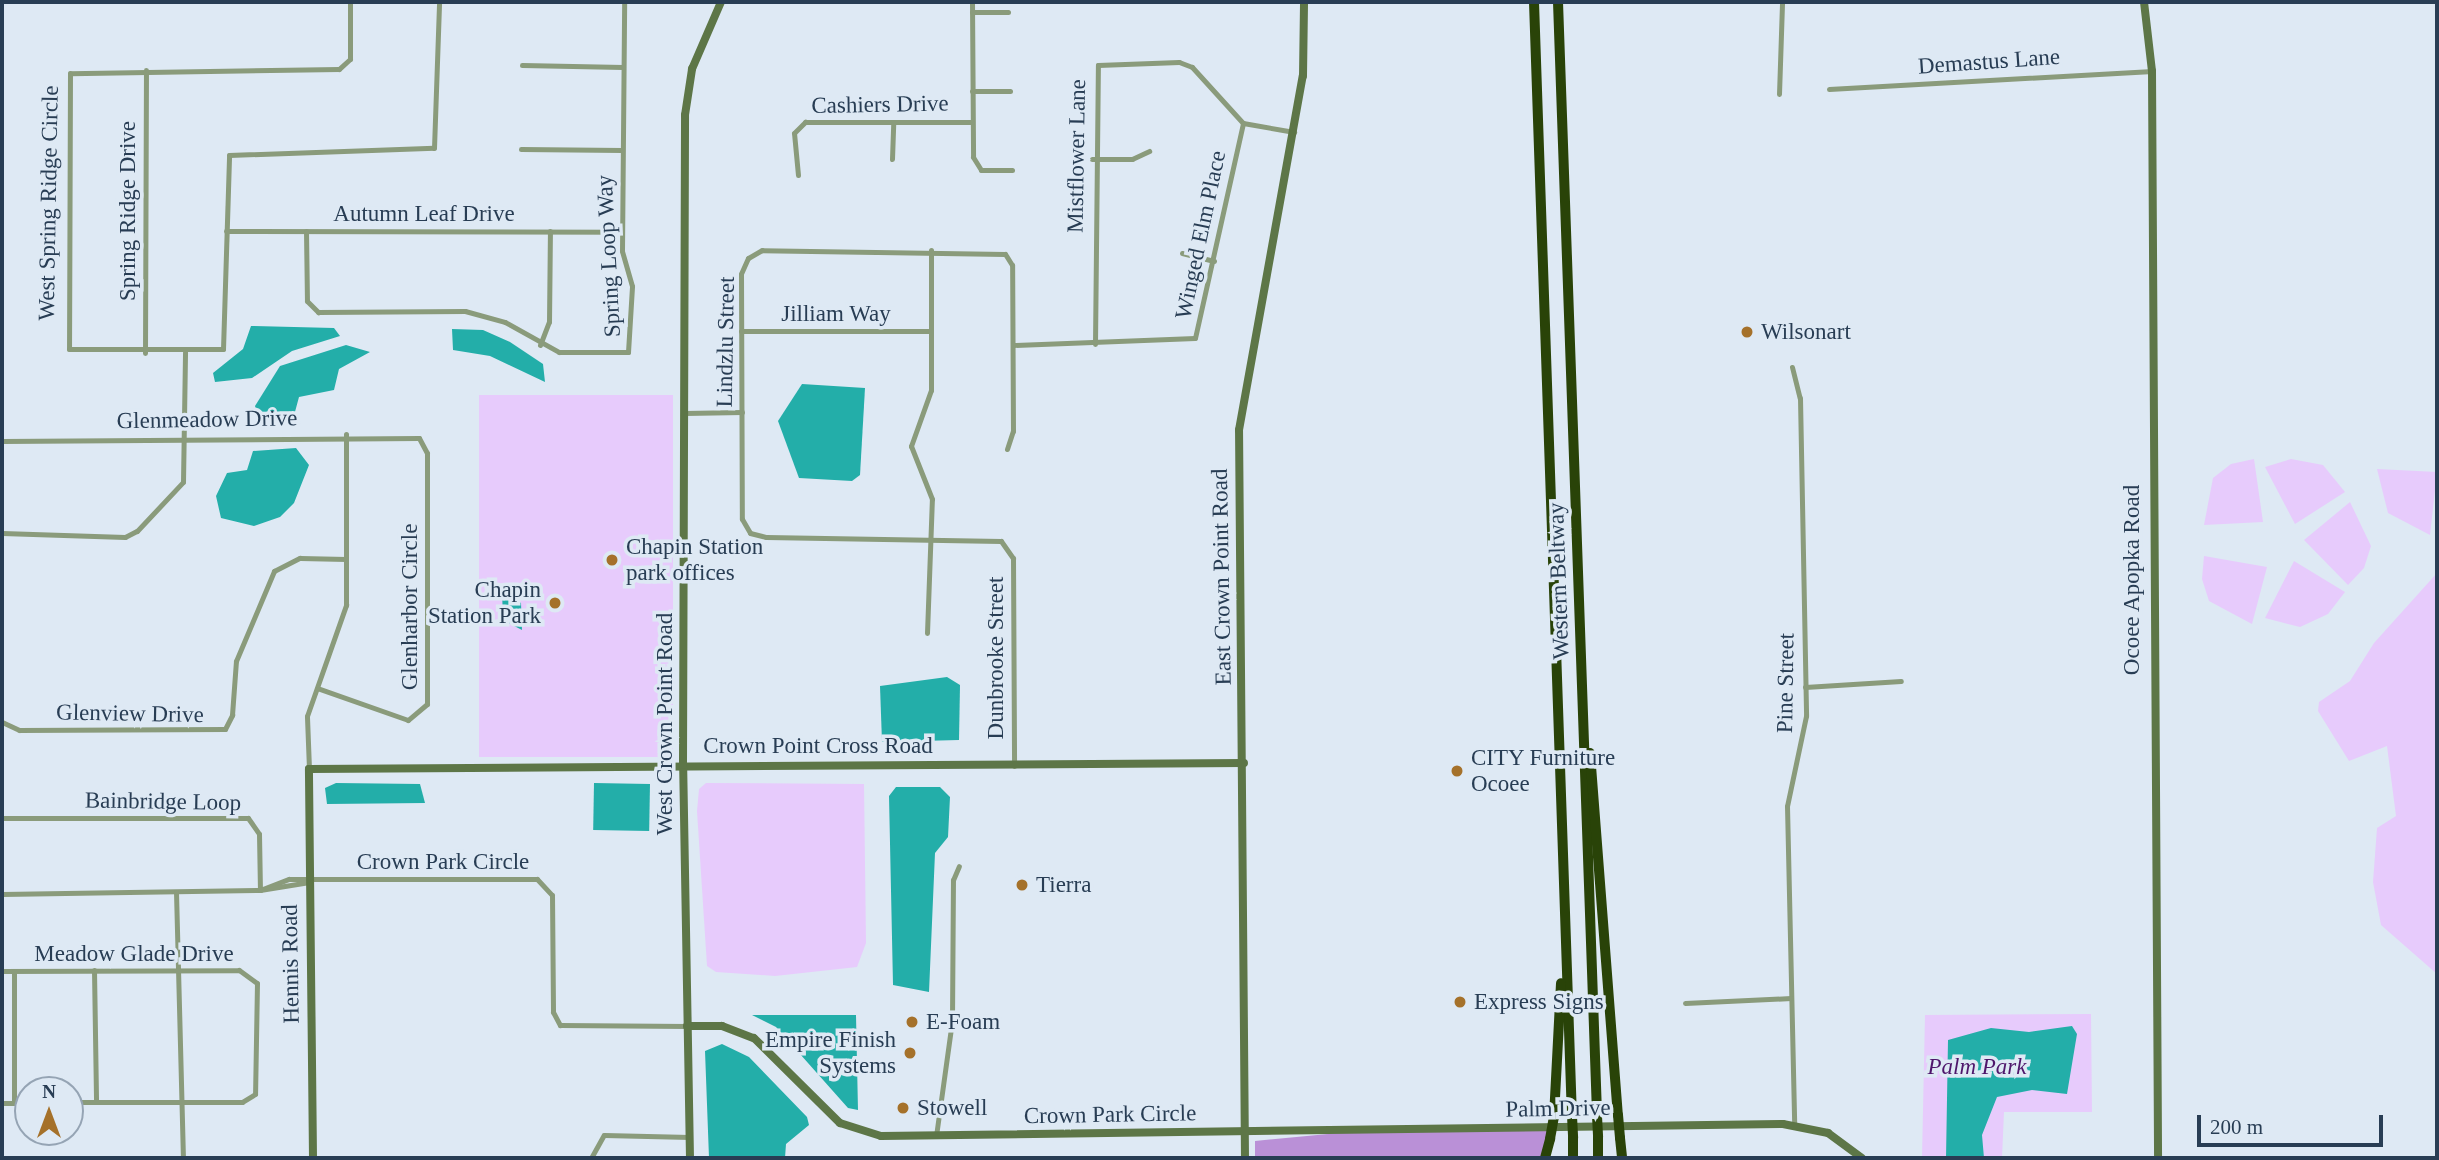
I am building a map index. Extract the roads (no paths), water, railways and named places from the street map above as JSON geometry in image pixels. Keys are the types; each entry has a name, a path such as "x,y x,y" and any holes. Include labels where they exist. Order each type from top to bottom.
{"highway":[{"name":"Western Beltway","path":"1534,2 1573,1158"},
{"name":"Western Beltway","path":"1558,2 1598,1158"},
{"path":"1579,608 1622,1158"},
{"path":"1545,1158 1554,1117 1564,881"}],"street":[{"name":"West Spring Ridge Circle","path":"226,231 226,341 216,353 76,353 65,340 65,80 77,70 339,69 350,59 350,2"},
{"path":"226,231 226,164 237,150 434,148 439,2"},
{"name":"Spring Loop Way","path":"306,231 310,308 487,314 540,345 567,354 628,352 632,286 622,232 624,2"},
{"name":"West Crown Point Road","path":"690,1158 683,765 686,93 721,2"},
{"path":"972,2 972,122 976,166 1012,170"},
{"name":"East Crown Point Road","path":"1245,1158 1240,405 1303,76 1304,2"},
{"path":"1779,94 1782,2"},
{"name":"Ocoee Apopka Road","path":"2144,2 2152,71 2158,1158"},
{"path":"972,12 1008,12"},
{"name":"Mistflower Lane","path":"1095,344 1092,159 1094,73 1108,62 1192,67 1243,123"},
{"path":"522,65 623,67"},
{"name":"Spring Ridge Drive","path":"145,352 146,70"},
{"name":"Demastus Lane","path":"1829,89 2152,71"},
{"path":"972,91 1010,91"},
{"path":"892,159 893,122"},
{"name":"Cashiers Drive","path":"798,175 797,125 972,122"},
{"path":"1243,123 1294,132"},
{"name":"Winged Elm Place","path":"1013,345 1095,344 1195,338 1243,123"},
{"path":"521,149 622,150"},
{"path":"1092,159 1132,159 1149,151"},
{"name":"Autumn Leaf Drive","path":"226,231 622,232"},
{"path":"540,345 549,322 550,232"},
{"name":"Lindzlu Street","path":"932,537 750,533 742,519 741,274 748,258 762,250 930,250 1005,254 1012,265 1013,345 1013,431 1007,449"},
{"path":"927,634 932,499 911,446 930,402 930,250"},
{"path":"1182,253 1214,261"},
{"name":"Jilliam Way","path":"741,331 930,331"},
{"path":"2,533 125,537 183,482 186,438 185,352"},
{"name":"Pine Street","path":"1792,367 1800,398 1805,687 1802,744 1788,787 1794,1124"},
{"path":"685,413 742,412"},
{"path":"309,768 307,716 344,618 346,434"},
{"name":"Glenmeadow Drive","path":"2,440 346,434 412,436"},
{"name":"Glenharbor Circle","path":"317,688 408,720 427,704 427,453 412,436"},
{"name":"Dunbrooke Street","path":"932,537 989,536 1013,558 1014,766"},
{"name":"Glenview Drive","path":"2,722 19,730 225,729 232,715 236,662 274,571 300,558 346,559"},
{"path":"1805,687 1901,681"},
{"name":"Crown Point Cross Road","path":"309,768 1244,764"},
{"name":"Hennis Road","path":"309,768 313,1158"},
{"name":"Bainbridge Loop","path":"2,818 248,818 259,834 260,890"},
{"path":"936,1136 952,1020 953,880 959,866"},
{"name":"Crown Park Circle","path":"309,882 537,879 552,895 553,1012 559,1025 722,1026 754,1038 840,1123 860,1132 936,1136 1244,1132"},
{"path":"2,894 260,890 279,880 309,882"},
{"path":"176,892 178,1102 183,1158"},
{"path":"94,970 96,1102"},
{"name":"Meadow Glade Drive","path":"2,971 177,970 250,974 257,983 258,1083 255,1094 242,1102 84,1102"},
{"path":"14,971 14,1076"},
{"path":"1685,1003 1791,998"},
{"path":"2,1103 14,1103"},
{"name":"Palm Drive","path":"1244,1132 1794,1124 1828,1133 1862,1158"},
{"path":"591,1158 604,1135 690,1137"}],"place":[{"name":"Wilsonart","path":"1747,332"},
{"name":"Chapin Station park offices","path":"612,560"},
{"name":"Chapin Station Park","path":"555,603"},
{"name":"CITY Furniture Ocoee","path":"1457,771"},
{"name":"Tierra","path":"1022,885"},
{"name":"Express Signs","path":"1460,1002"},
{"name":"E-Foam","path":"912,1022"},
{"name":"Empire Finish Systems","path":"910,1053"},
{"name":"Stowell","path":"903,1108"}],"park label":[{"name":"Palm Park","path":"1977,1067"}]}
